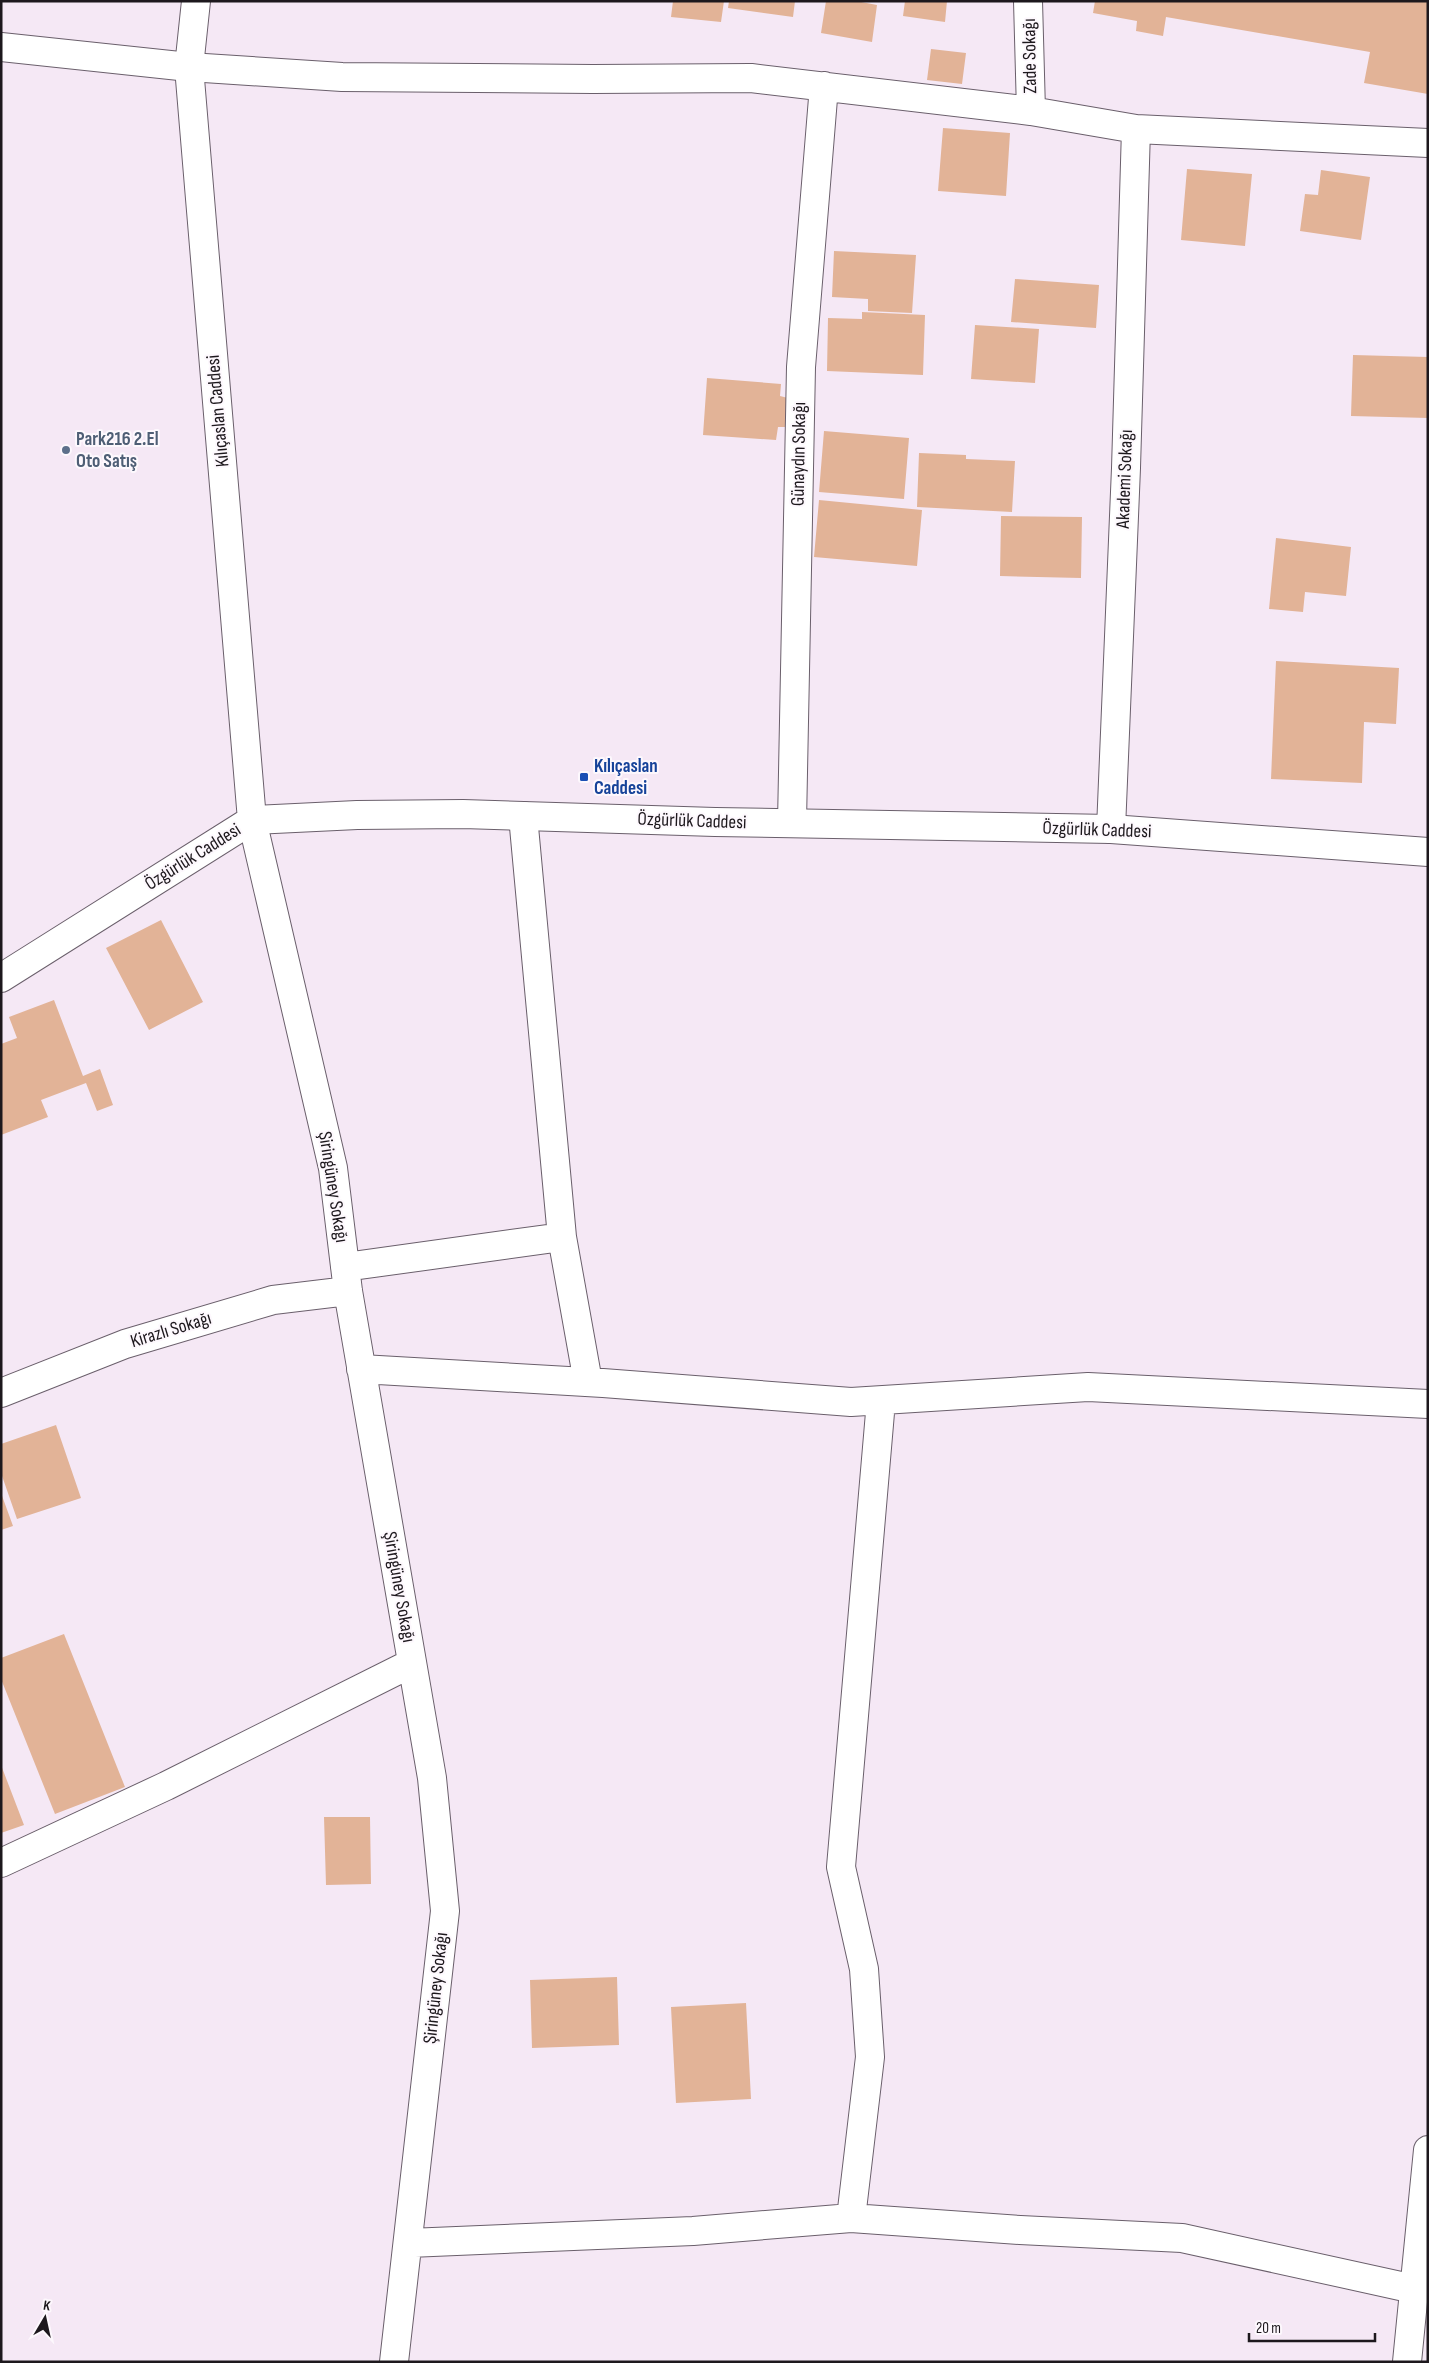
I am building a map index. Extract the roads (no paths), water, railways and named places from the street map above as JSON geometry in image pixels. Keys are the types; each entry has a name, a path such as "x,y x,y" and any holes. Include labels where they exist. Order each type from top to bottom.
{"street":[{"name":"Kılıçaslan Caddesi","path":"196,1 189,67 252,820"},
{"name":"Zade Sokağı","path":"1028,1 1031,111"},
{"path":"1,47 189,67 342,77 751,78 1031,111 1136,129 1428,143"},
{"name":"Günaydın Sokağı","path":"792,823 801,367 824,86"},
{"name":"Akademi Sokağı","path":"1111,829 1126,468 1136,129"},
{"name":"Özgürlük Caddesi","path":"1,978 252,820 356,815 523,816 1111,829 1428,852"},
{"path":"523,816 562,1237 588,1382"},
{"name":"Şiringüney Sokağı","path":"252,820 333,1168 346,1279 432,1778 445,1912 409,2243 394,2362"},
{"name":"Kirazlı Sokağı","path":"1,1393 125,1344 346,1279 562,1237"},
{"path":"361,1369 588,1382 851,1402 1088,1387 1428,1404"},
{"path":"851,2218 870,2057 864,1969 841,1866 881,1401"},
{"path":"1,1863 166,1786 412,1663"},
{"path":"1407,2362 1428,2150"},
{"path":"409,2243 693,2230 851,2218 1020,2230 1182,2238 1414,2289"}],"place":[{"name":"Park216 2.El Oto Satış","path":"66,450"},
{"name":"Kılıçaslan Caddesi","path":"584,777"}]}
